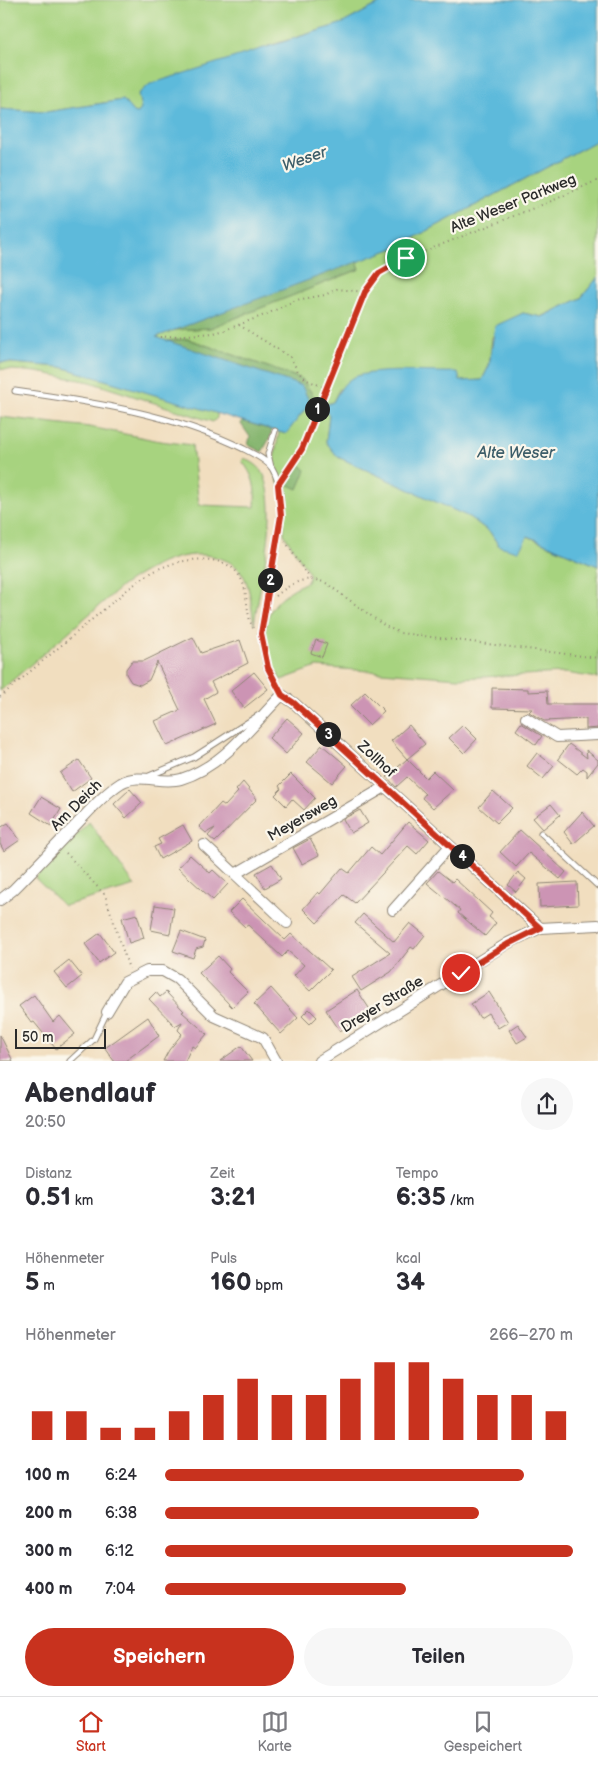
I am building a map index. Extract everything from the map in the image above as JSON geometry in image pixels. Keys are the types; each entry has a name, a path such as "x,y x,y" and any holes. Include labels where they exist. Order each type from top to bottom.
{"street":[{"name":"Am Deich","path":"0,900 104,796 122,782 133,778 166,781 180,779 196,772 230,750 282,695"},
{"name":"Zollhof","path":"282,695 287,696 540,928"},
{"path":"526,718 556,737 598,735"},
{"name":"Meyersweg","path":"235,874 385,787"},
{"path":"204,845 287,923"},
{"path":"393,910 450,846"},
{"name":"Dreyer Straße","path":"319,1061 508,944 540,928 598,925"},
{"path":"107,1012 125,982 155,970 172,975 214,1016 263,1038 276,1061"}],"lane":[{"path":"16,390 84,401 199,430 220,437 260,457 271,468"},
{"path":"275,431 268,454 281,499 279,533 261,634 268,668 282,695"},
{"path":"145,778 194,757 270,708"},
{"path":"541,833 598,886"},
{"path":"70,1061 94,1038 107,1012"}],"path":[{"name":"Alte Weser Parkweg","path":"278,485 302,449 365,292 379,273 390,265 554,200 598,180"},
{"path":"160,337 214,333 240,325 296,300 325,295 337,289 365,292"},
{"path":"240,325 290,356 299,373 307,380 326,388"},
{"path":"279,533 310,578"},
{"path":"0,697 126,590 147,575 180,562 208,560 226,565 237,572 244,586 252,628 261,634"},
{"path":"264,609 287,586 310,578 326,583 385,626 400,633 598,658"},
{"path":"58,844 105,895 132,978"}],"green space":[{"path":"0,0 386,0 343,23 268,46 141,109 138,113 133,112 122,100 46,112 0,109"},
{"path":"598,140 598,277 581,298 541,317 523,313 492,337 489,366 482,380 339,389 333,402 325,405 329,415 326,442 338,457 469,517 490,532 499,546 527,536 598,566 598,678 565,673 459,678 317,667 281,680 268,649 265,635 266,623 271,611 279,600 307,582 310,575 284,534 284,503 273,465 279,432 286,434 309,404 317,401 302,379 188,339 167,341 156,337 174,330 210,328 360,269 357,261 397,247"},
{"path":"357,261 360,269 210,328 174,330"},
{"path":"188,339 302,379 317,401 310,403 301,386 167,341"},
{"path":"0,362 61,367 217,413 217,418 213,422 90,382 37,372 0,369"},
{"path":"0,417 90,427 160,441 192,445 199,505 255,507 253,482 242,461 244,458 256,465 264,475 270,509 267,548 254,624 247,583 237,567 225,560 209,556 196,555 170,560 157,565 122,586 0,691"},
{"path":"242,421 272,430 262,452 248,445 250,437 241,424"},
{"path":"299,464 306,470 298,489 287,484"},
{"path":"89,822 135,886 64,906 35,878"}],"water":[{"name":"Weser","path":"386,0 598,0 598,140 397,247 156,337 302,386 310,403 286,434 61,367 0,362 0,109 46,112 123,100 133,112 138,113 141,109 138,94 150,84 343,23"},
{"name":"Alte Weser","path":"598,277 598,566 528,536 518,551 499,546 490,532 469,517 338,457 326,442 329,415 324,408 325,405 333,402 343,385 352,378 374,373 404,371 458,372 460,381 482,380 489,366 495,326 523,313 542,317 581,298"}],"building":[{"path":"193,637 201,653 240,640 248,663 211,682 216,692 204,699 216,724 167,746 155,721 180,710 157,662 149,680 140,685 131,682 126,674 126,669 132,661 144,661"},
{"path":"316,640 327,644 322,657 311,653"},
{"path":"254,672 268,689 244,708 231,691"},
{"path":"492,688 528,689 528,692 547,691 548,704 598,704 598,728 586,729 586,719 544,721 529,712 532,709 492,708"},
{"path":"365,692 384,711 369,725 350,706"},
{"path":"287,718 304,733 286,754 269,738"},
{"path":"521,723 542,736 536,745 516,730"},
{"path":"409,725 425,744 407,759 391,741"},
{"path":"463,725 477,739 464,753 449,738"},
{"path":"569,744 587,758 586,750 598,760 598,763 587,777 587,771 583,768 577,774 558,759"},
{"path":"322,745 347,766 332,783 307,762"},
{"path":"537,753 554,766 543,779 527,766"},
{"path":"407,759 426,778 433,771 453,790 433,808 422,798 425,794 407,777 396,787 387,777"},
{"path":"79,760 91,778 72,792 60,773"},
{"path":"291,774 315,798 304,810 292,799 286,806 275,795 281,789 279,786"},
{"path":"243,782 257,799 215,842 208,836 215,828 206,833 199,827 221,803 225,806 238,792 236,790"},
{"path":"130,789 142,803 126,818 114,804"},
{"path":"493,791 512,808 497,823 479,807"},
{"path":"41,797 61,809 51,826 31,813"},
{"path":"551,804 560,815 543,829 533,818"},
{"path":"360,810 368,823 351,833 343,819"},
{"path":"582,812 594,826 573,844 564,832"},
{"path":"408,822 429,840 417,854 408,846 355,903 344,895 317,923 303,909 318,892 320,894 342,868 349,873 371,847 380,855"},
{"path":"8,823 20,840 4,851 0,844 0,828"},
{"path":"183,825 192,841 160,859 154,847 161,844 158,839"},
{"path":"520,830 566,872 560,879 529,853 516,867 500,852"},
{"path":"310,839 319,855 302,864 293,848"},
{"path":"190,855 210,873 213,870 228,884 213,900 178,868"},
{"path":"272,864 281,879 265,888 256,873"},
{"path":"438,871 452,882 455,879 492,913 489,917 496,923 485,936 458,913 460,910 427,883"},
{"path":"518,872 526,879 516,892 508,885"},
{"path":"577,882 578,905 540,907 539,884"},
{"path":"242,899 285,940 291,934 331,970 310,991 294,976 304,965 288,951 282,957 248,925 245,927 229,912"},
{"path":"155,905 174,908 170,934 151,930"},
{"path":"137,914 144,938 129,943 122,918"},
{"path":"363,914 394,942 410,923 425,935 414,949 411,947 391,972 361,991 352,977 390,953 355,923"},
{"path":"181,931 205,940 203,947 196,949 193,958 173,951"},
{"path":"100,933 114,952 99,963 85,944"},
{"path":"218,956 230,969 228,972 248,992 232,1007 199,973"},
{"path":"69,960 82,976 67,988 54,972"},
{"path":"271,988 298,1018 281,1034 254,1004"},
{"path":"357,990 371,1011 340,1031 326,1010"},
{"path":"156,992 160,997 166,992 184,1011 182,1012 207,1034 195,1048 192,1046 185,1061 163,1061 182,1034 178,1030 182,1022 175,1026 149,999"},
{"path":"489,992 508,1022 498,1028 488,1013 480,1018 471,1004"},
{"path":"34,995 53,1022 60,1016 75,1034 56,1049 19,1006"},
{"path":"309,1009 317,1017 310,1024 302,1016"},
{"path":"148,1017 159,1036 125,1061 114,1061 105,1048"},
{"path":"518,1024 527,1037 517,1043 509,1030"},
{"path":"0,1035 13,1061 0,1061"},
{"path":"241,1046 252,1061 220,1061"}],"route":[{"path":"406,258 390,265 370,283 349,329 302,449 292,468 278,485 281,499 281,516 261,634 268,668 282,695 287,696 540,928 508,944 461,973"}]}
